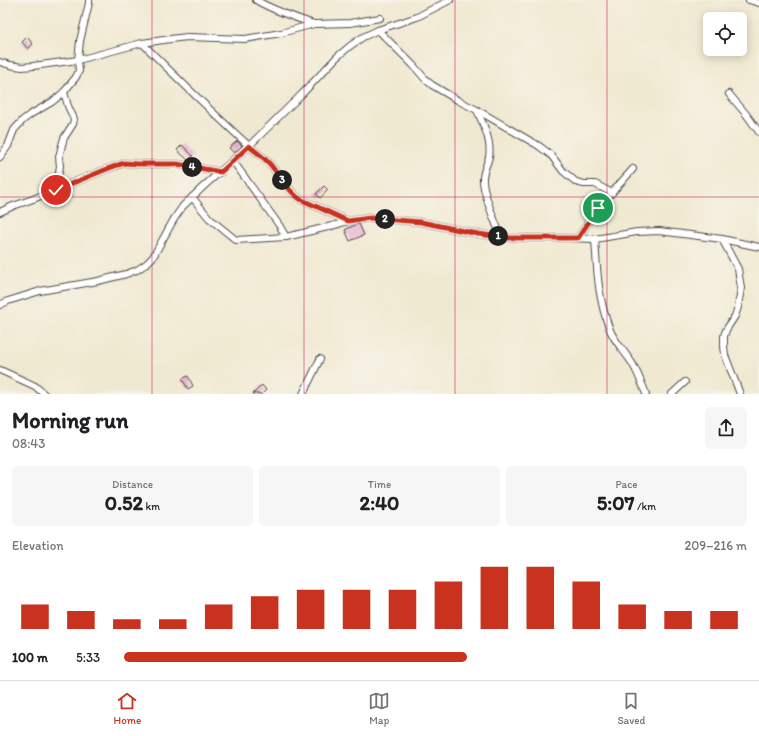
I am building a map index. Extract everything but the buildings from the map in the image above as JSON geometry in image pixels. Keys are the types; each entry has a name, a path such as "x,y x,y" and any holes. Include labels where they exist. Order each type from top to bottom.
{"street":[{"path":"0,157 8,146 14,130 23,120 52,102 64,92 76,77 79,71 78,60 80,41 90,3 89,0"},
{"path":"256,0 295,18 314,24"},
{"path":"0,305 40,291 98,281 138,270 153,257 174,218 183,206 249,146 337,57 363,37 378,30 417,17 450,0"},
{"path":"748,0 759,4"},
{"path":"0,62 22,67 78,60 142,43 188,37 245,39 281,33 314,24 350,23 380,18"},
{"path":"378,30 432,85 540,146 551,155 563,171 576,182 599,185 612,193"},
{"path":"142,43 249,146 272,166 294,195 348,221"},
{"path":"56,190 62,145 74,119 64,92"},
{"path":"729,94 759,132"},
{"path":"477,110 490,149 483,180 484,192 501,237"},
{"path":"233,161 286,237"},
{"path":"0,212 125,163 177,164 221,172"},
{"path":"578,238 598,208 633,169"},
{"path":"192,197 209,218 236,240 286,237 348,221 370,218 421,222 478,234 509,238 595,239 646,231 659,231 722,238 759,247"},
{"path":"722,238 738,269 741,288 735,316 724,336 725,355 740,394"},
{"path":"595,239 598,283 602,306 611,331 632,363 646,394"},
{"path":"303,394 320,359"},
{"path":"0,370 35,386 44,394"},
{"path":"672,394 685,382"}],"route":[{"path":"56,190 125,163 155,165 177,164 221,172 249,146 272,166 294,195 348,221 378,218 421,222 478,234 509,238 578,238 598,208"}]}
